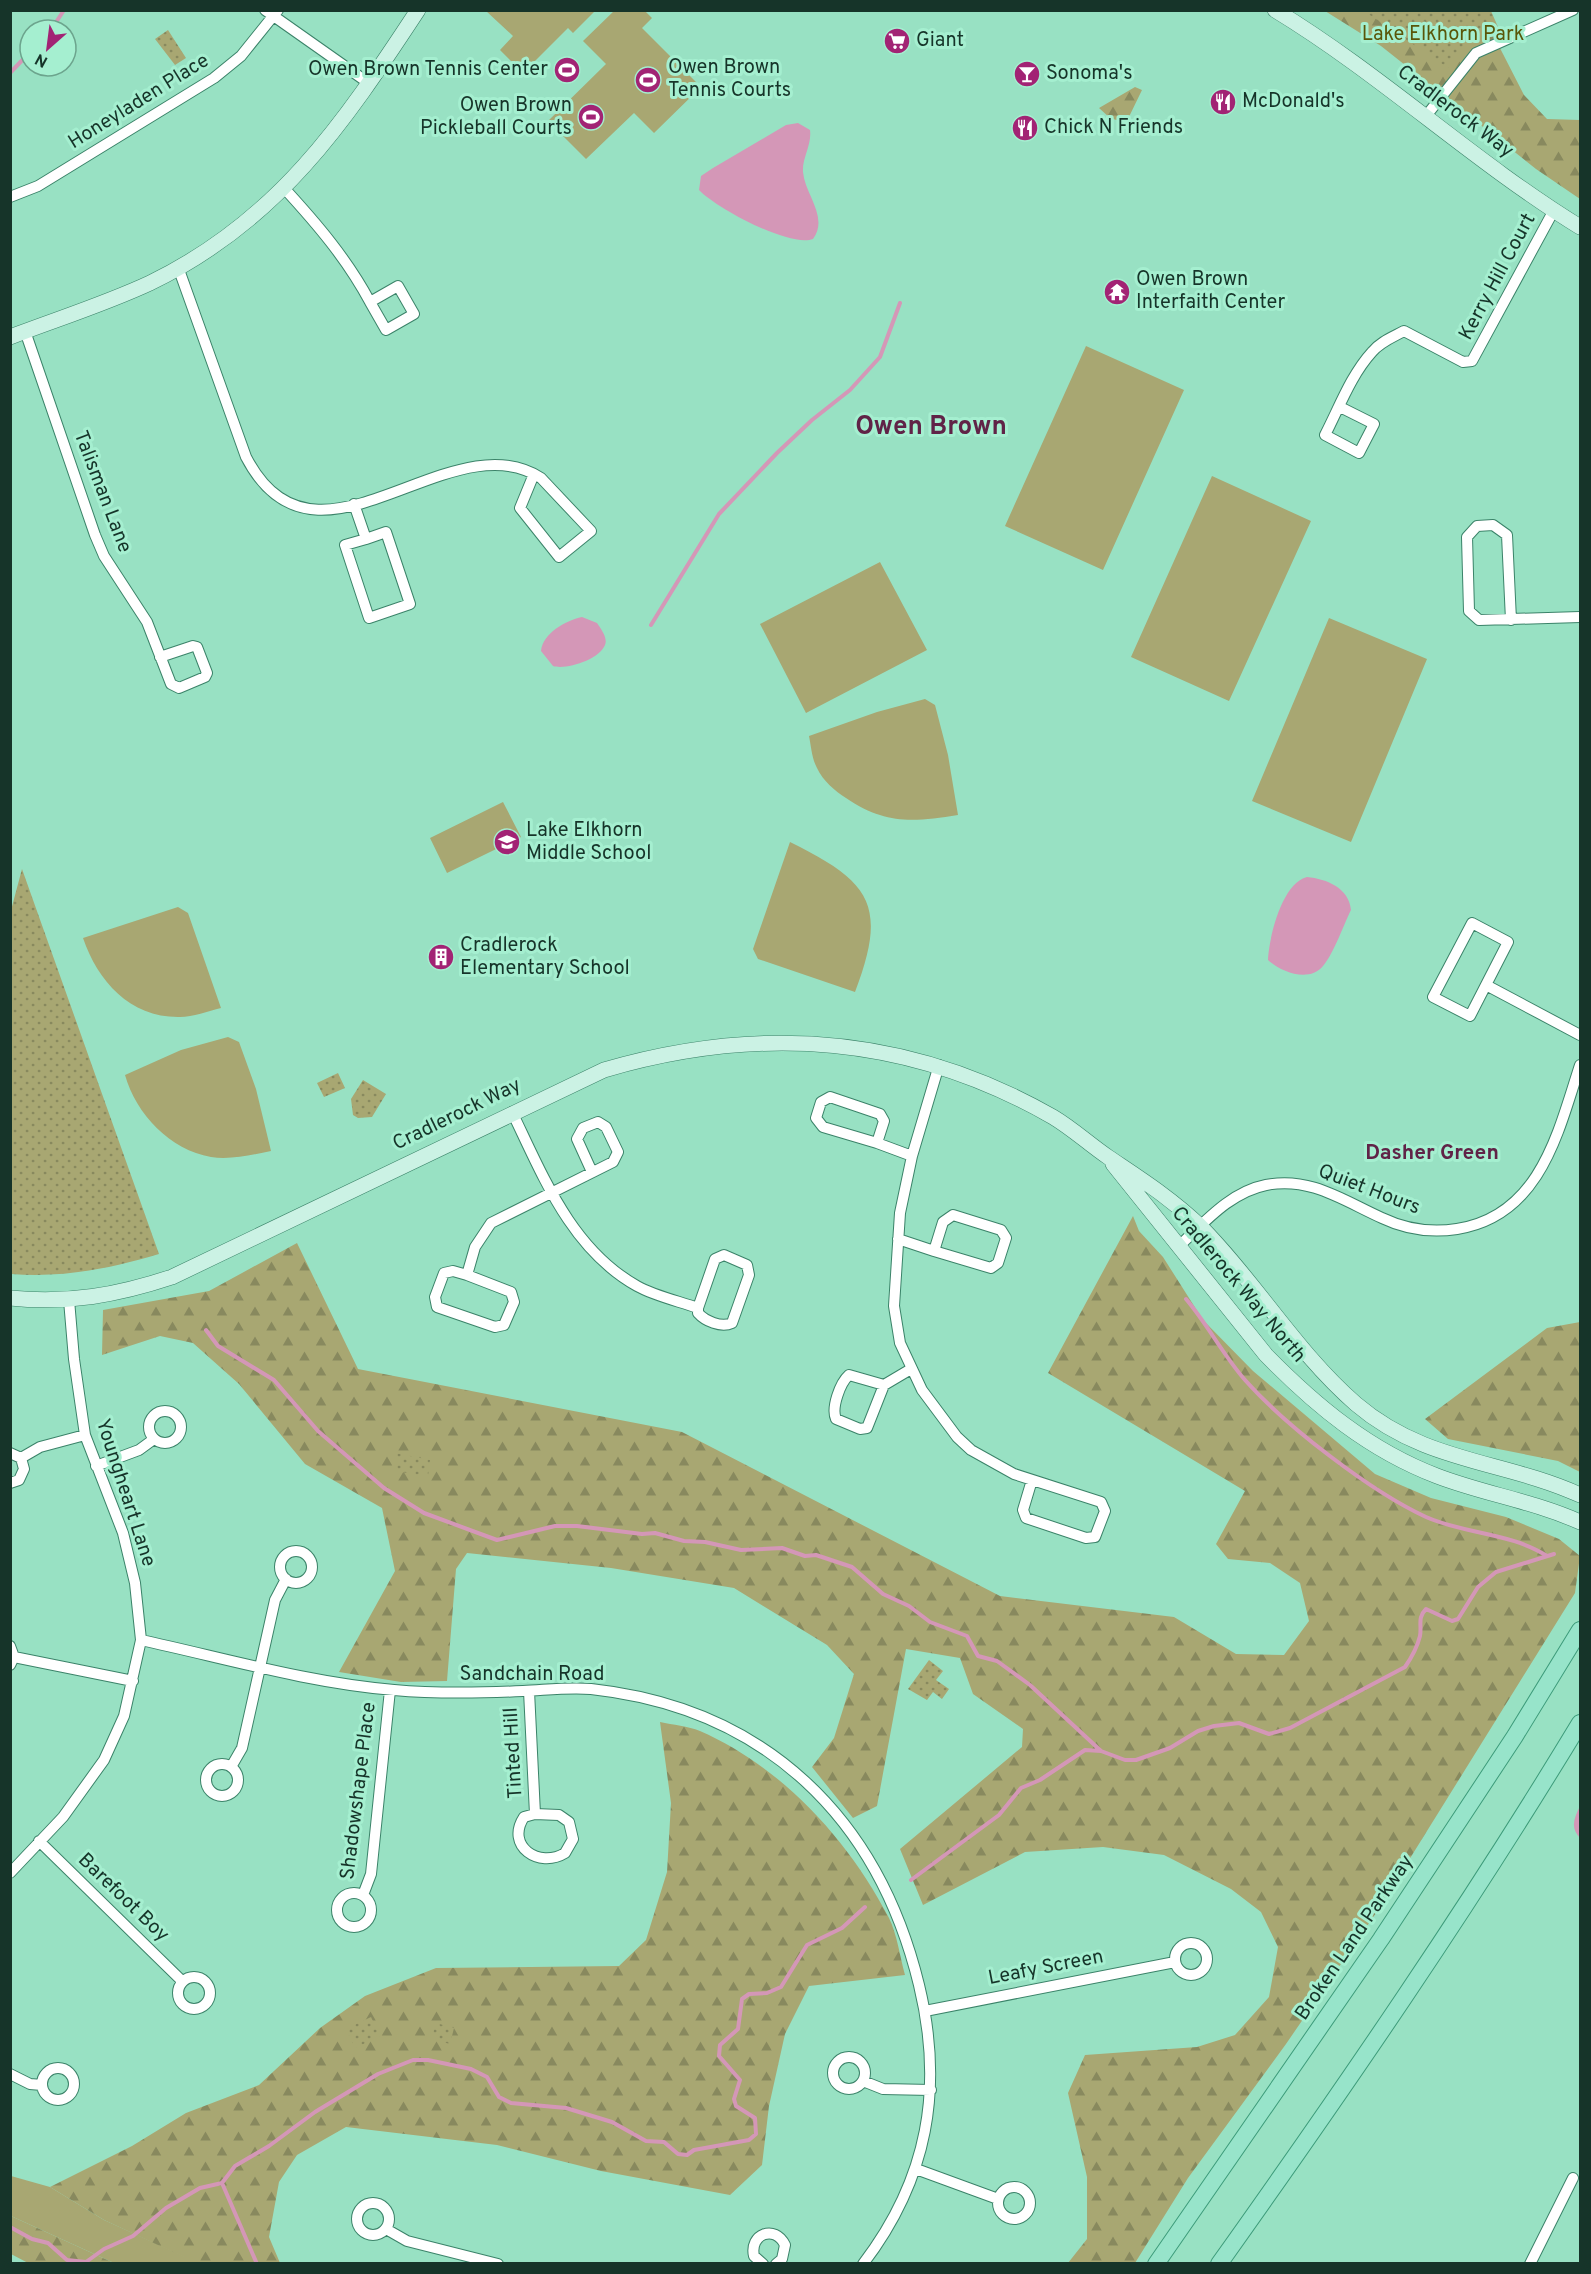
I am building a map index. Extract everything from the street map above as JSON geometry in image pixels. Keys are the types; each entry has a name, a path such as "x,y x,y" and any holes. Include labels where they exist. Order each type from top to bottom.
{"main road":[{"name":"Broken Land Parkway","path":"1156,2264 1381,1939 1515,1736 1581,1630"},
{"path":"1219,2264 1407,1996 1479,1888 1581,1723"}],"street":[{"path":"10,337 123,295 178,267 230,233 284,188 341,124 418,10"},
{"name":"Cradlerock Way","path":"1275,10 1363,69 1554,210 1581,227"},
{"path":"1426,116 1476,53 1573,10"},
{"path":"272,13 370,84"},
{"name":"Honeyladen Place","path":"10,197 27,192 203,86 241,56 272,13"},
{"path":"284,188 328,236 355,274 370,302"},
{"name":"Kerry Hill Court","path":"1340,407 1374,424 1359,453 1325,435 1340,407 1373,350 1404,331 1463,362 1472,361 1554,210"},
{"path":"178,267 246,457 253,472 272,493 295,506 320,511 335,510 484,465 507,464 534,474 548,484 591,531 560,557 520,508 534,474"},
{"name":"Talisman Lane","path":"25,331 104,556 147,622 160,657 174,687 179,688 206,677 207,674 197,647 193,646 160,657"},
{"path":"354,504 366,539"},
{"path":"1511,620 1507,535 1493,525 1477,526 1467,537 1471,616 1479,620 1511,620 1581,617"},
{"path":"386,532 410,604 369,618 345,545 366,539 386,532"},
{"path":"1472,923 1509,942 1486,985 1470,1016 1433,997 1472,923"},
{"path":"1486,985 1581,1035"},
{"name":"Cradlerock Way","path":"10,1298 69,1300 122,1292 172,1276 604,1070 674,1052 728,1045 807,1044 848,1048 939,1065"},
{"path":"939,1065 912,1156 898,1239 894,1306 900,1343 922,1390 957,1437 986,1460 1032,1480 1101,1502 1105,1511 1095,1537 1086,1538 1026,1518 1023,1510 1032,1480"},
{"name":"Cradlerock Way North","path":"939,1065 984,1082 1035,1107 1080,1134 1107,1157 1166,1195 1200,1227 1243,1274 1314,1360 1356,1404 1378,1419 1443,1453 1530,1476 1581,1495"},
{"name":"Quiet Hours","path":"1178,1246 1223,1205 1245,1192 1267,1184 1292,1182 1325,1190 1382,1218 1413,1228 1446,1230 1491,1219 1520,1199 1543,1164 1557,1135 1581,1065"},
{"path":"877,1143 884,1121 880,1114 830,1097 821,1102 816,1118 818,1123 912,1156"},
{"path":"512,1112 551,1192 580,1237 609,1267 638,1286 698,1308"},
{"path":"467,1275 475,1247 491,1223 613,1162 618,1152 606,1127 598,1122 583,1128 577,1139 592,1172"},
{"name":"Cradlerock Way North","path":"1107,1157 1266,1355 1294,1384 1341,1424 1389,1454 1438,1476 1525,1500 1581,1522"},
{"path":"898,1239 934,1251 991,1268 998,1263 1006,1238 1001,1230 949,1215 943,1222 934,1251"},
{"path":"724,1255 747,1264 749,1275 732,1323 724,1326 704,1318 698,1313 698,1308 716,1258 724,1255"},
{"path":"453,1270 467,1275 506,1288 514,1296 514,1302 504,1326 495,1328 437,1307 435,1297 444,1273 453,1270"},
{"name":"Youngheart Lane","path":"10,1873 78,1798 104,1760 124,1716 141,1640 139,1609 130,1558 123,1533 85,1435 74,1359 69,1300"},
{"path":"884,1385 849,1375 844,1382 834,1411 836,1419 861,1429 867,1428 884,1385 911,1369"},
{"path":"10,1484 23,1474 16,1455 85,1435"},
{"path":"96,1466 139,1450 154,1439"},
{"path":"231,1767 242,1748 275,1599 286,1579"},
{"name":"Sandchain Road","path":"141,1640 350,1686 435,1694 588,1689 667,1704 717,1723 785,1764 833,1809 871,1860 902,1928 925,2011 931,2060 929,2117 916,2169 896,2212 863,2264"},
{"path":"12,1656 133,1681"},
{"name":"Shadowshape Place","path":"363,1895 371,1874 390,1690"},
{"name":"Tinted Hill","path":"529,1691 535,1814"},
{"name":"Tinted Hill","path":"535,1814 560,1815 569,1822 573,1839 565,1853 539,1858 524,1850 518,1840 518,1830 524,1817 535,1814"},
{"name":"Barefoot Boy","path":"39,1841 182,1981"},
{"name":"Leafy Screen","path":"925,2011 1175,1962"},
{"path":"10,2074 30,2084 42,2085"},
{"path":"863,2081 883,2089 931,2090"},
{"path":"916,2169 998,2199"},
{"path":"1530,2264 1572,2178"},
{"path":"386,2229 407,2241 498,2264"},
{"path":"763,2264 754,2256 753,2249 757,2238 763,2234 775,2234 782,2239 785,2252 782,2262"}],"green space":[{"path":"615,10 645,11 652,18 642,28 701,87 654,133 634,113 586,159 548,121 606,64 583,41"},
{"path":"486,11 595,11 573,33 568,28 523,73 500,50 513,36"},
{"path":"1325,11 1481,11 1524,95 1547,119 1580,120 1580,199 1536,169 1381,46"},
{"name":"Lake Elkhorn Park","path":"1364,11 1491,11 1498,27 1483,34 1470,44 1448,68"},
{"path":"168,30 186,58 175,65 155,39"},
{"path":"1135,87 1142,90 1126,123 1110,118 1099,108"},
{"path":"1086,346 1184,390 1103,570 1005,526"},
{"path":"1212,476 1311,521 1229,701 1131,657"},
{"path":"880,562 927,650 806,713 760,624"},
{"path":"1329,618 1427,659 1351,842 1252,801"},
{"path":"925,699 935,705 948,755 958,815 913,820 887,817 860,807 834,789 823,777 814,761 809,736 877,712"},
{"path":"503,802 521,837 447,873 430,838"},
{"path":"790,842 839,870 855,884 865,899 870,917 870,937 855,992 758,959 753,949"},
{"path":"22,869 159,1254 85,1271 49,1275 11,1274 10,914"},
{"path":"178,907 188,913 221,1008 195,1015 162,1016 132,1004 107,983 89,954 83,938"},
{"path":"228,1037 239,1042 256,1089 271,1151 226,1158 211,1157 182,1147 157,1128 146,1116 130,1089 125,1075 181,1050"},
{"path":"338,1073 345,1088 324,1097 317,1083"},
{"path":"363,1080 386,1094 372,1117 358,1118 353,1115 351,1099"},
{"path":"1133,1216 1139,1231 1163,1257 1203,1320 1253,1371 1375,1474 1431,1498 1506,1517 1559,1539 1580,1556 1575,1593 1376,1913 1286,2044 1188,2178 1135,2263 1068,2263 1087,2239 1087,2177 1068,2093 1085,2055 1197,2047 1235,2035 1269,1997 1278,1947 1261,1912 1231,1889 1164,1855 1103,1847 1025,1852 923,1905 900,1849 1022,1747 1023,1729 973,1694 960,1658 906,1649 877,1806 853,1818 812,1767 834,1738 854,1674 827,1645 734,1588 611,1568 467,1553 456,1569 447,1681 401,1682 339,1672 395,1571 382,1508 305,1464 239,1384 193,1343 160,1336 102,1355 103,1310 209,1291 297,1243 358,1369 682,1432 1000,1596 1174,1617 1236,1654 1284,1655 1309,1621 1300,1583 1270,1563 1228,1559 1216,1544 1245,1491 1048,1373"},
{"path":"1580,1322 1580,1472 1558,1461 1448,1439 1425,1419 1547,1328"},
{"path":"396,1453 430,1460 428,1476 394,1471"},
{"path":"929,1660 943,1671 936,1680 949,1689 942,1699 933,1692 927,1700 908,1689"},
{"path":"660,1722 695,1729 730,1746 758,1764 810,1808 854,1861 889,1918 905,1975 809,1986 785,2034 769,2106 762,2165 730,2195 601,2171 497,2145 346,2127 297,2155 279,2182 269,2237 280,2263 199,2264 104,2220 50,2187 132,2146 186,2113 259,2085 320,2028 365,1996 436,1968 619,1966 646,1940 667,1872 671,1803"},
{"path":"371,2017 380,2036 355,2048 346,2029"},
{"path":"436,2023 454,2028 450,2044 431,2039"},
{"path":"11,2176 50,2187 104,2220 199,2263 114,2263 11,2216"},
{"path":"10,2216 114,2263 28,2263 11,2254"}],"shaded area":[{"path":"798,123 810,130 810,141 803,172 817,214 817,231 813,239 788,238 754,225 721,207 699,190 701,176 786,125"},
{"path":"582,617 597,623 605,637 605,645 596,655 582,663 566,667 553,666 541,651 546,639 550,633 562,625"},
{"path":"1307,877 1336,886 1346,896 1351,910 1327,961 1317,971 1303,975 1287,972 1268,960 1278,912 1290,889 1298,881"},
{"path":"1580,1806 1580,1838 1574,1823"}],"waterway":[{"path":"59,18 64,10"},
{"path":"10,73 18,65"},
{"path":"651,625 719,514 777,453 812,420 850,390 880,357 900,303"},
{"path":"1186,1299 1237,1370 1262,1398 1306,1437 1355,1474 1404,1506 1426,1517 1519,1543 1547,1556"},
{"path":"206,1330 218,1346 274,1380 318,1431 384,1488 424,1513 497,1540 555,1526 577,1526 642,1534 655,1533 684,1541 705,1542 741,1550 782,1548 805,1556 816,1555 852,1567 883,1594 909,1606 930,1622 967,1636 978,1656 997,1661 1030,1685 1101,1751"},
{"path":"911,1880 999,1815 1021,1788 1040,1780 1085,1750 1101,1751 1125,1760 1136,1760 1170,1748 1198,1731 1214,1726 1239,1723 1269,1734 1290,1728 1405,1667 1417,1645 1421,1619 1426,1609 1452,1621 1458,1619 1478,1587 1496,1572 1554,1554"},
{"path":"10,2227 32,2239 48,2243 67,2260 86,2262 104,2249 133,2236 166,2208 200,2188 222,2183 235,2166 269,2146 315,2112 378,2074 413,2060 428,2060 471,2069 487,2077 499,2097 511,2103 566,2108 612,2122 646,2141 664,2142 678,2154 687,2155 694,2150 749,2140 756,2134 755,2118 736,2106 734,2099 740,2080 719,2056 720,2045 738,2029 742,1999 749,1994 767,1993 781,1987 807,1945 842,1928 865,1907"},
{"path":"222,2183 257,2264"}],"place":[{"name":"Giant","path":"897,41"},
{"name":"Owen Brown Tennis Center","path":"567,70"},
{"name":"Sonoma's","path":"1027,74"},
{"name":"Owen Brown Tennis Courts","path":"648,80"},
{"name":"McDonald's","path":"1223,102"},
{"name":"Owen Brown Pickleball Courts","path":"591,117"},
{"name":"Chick N Friends","path":"1025,128"},
{"name":"Owen Brown Interfaith Center","path":"1117,292"},
{"name":"Lake Elkhorn Middle School","path":"507,842"},
{"name":"Cradlerock Elementary School","path":"441,957"}],"district":[{"name":"Owen Brown","path":"931,427"},
{"name":"Dasher Green","path":"1432,1153"}]}
